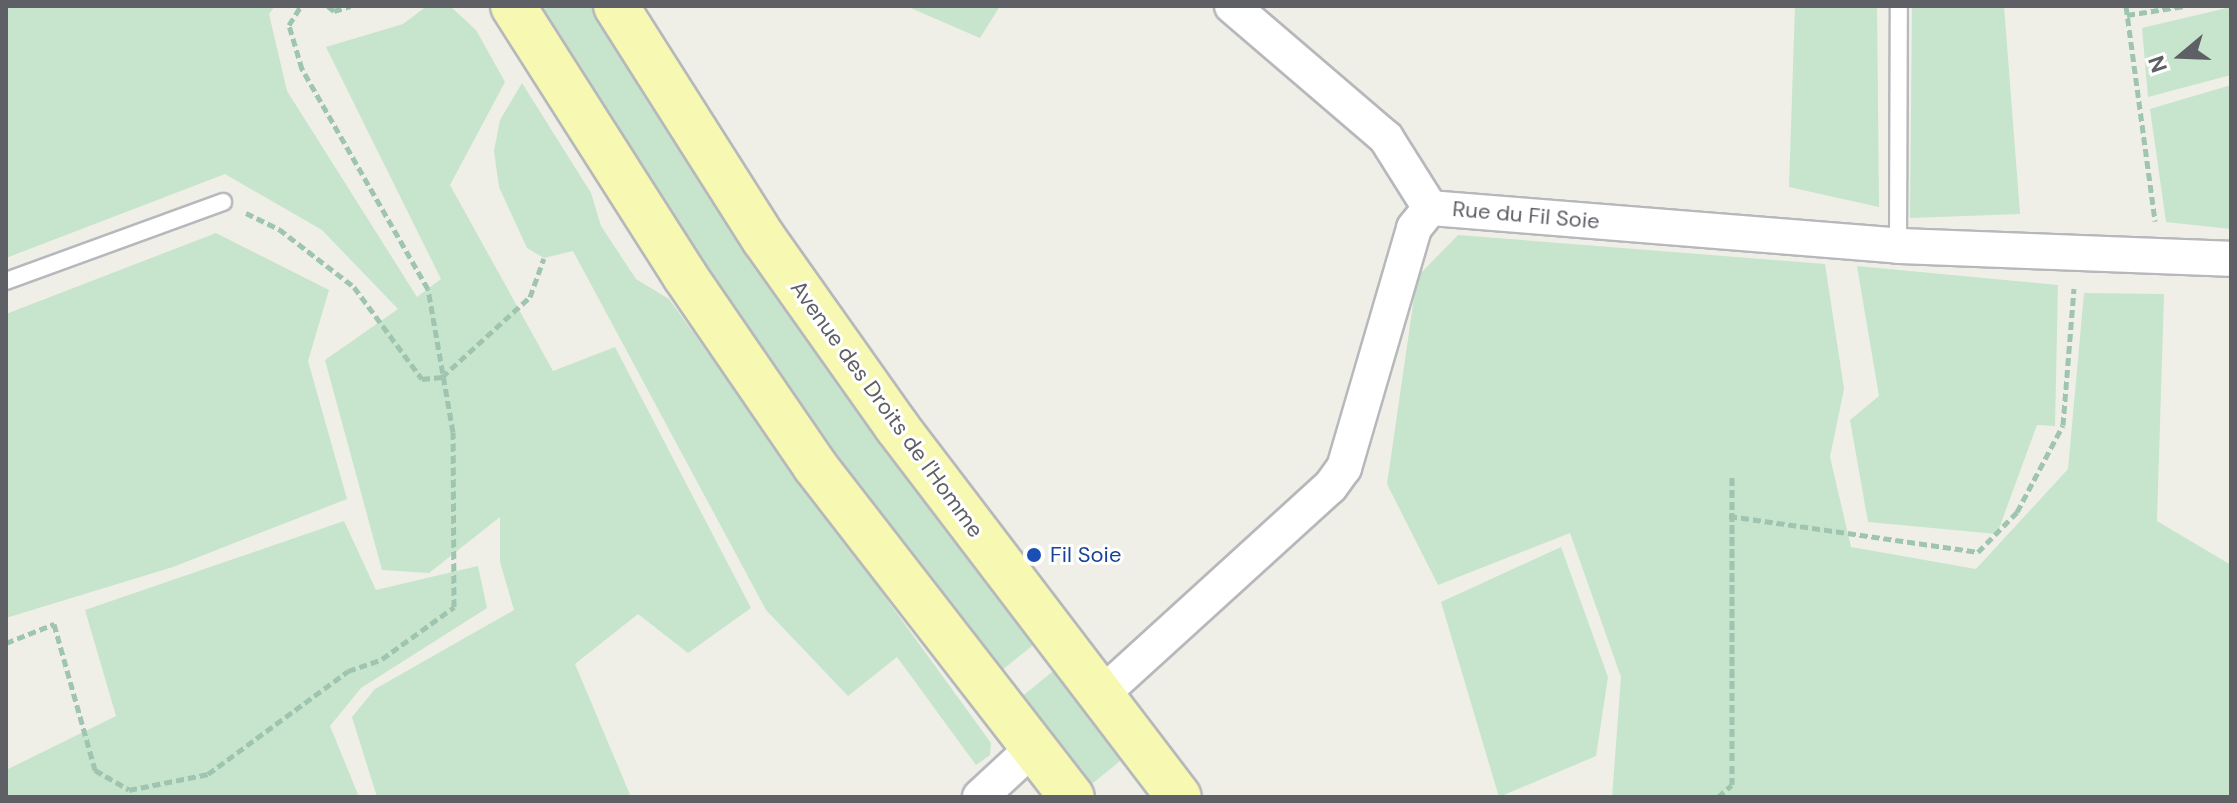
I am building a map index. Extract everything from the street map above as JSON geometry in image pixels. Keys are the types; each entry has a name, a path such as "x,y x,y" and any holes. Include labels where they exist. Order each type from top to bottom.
{"main road":[{"path":"513,6 685,276 815,466 1072,797"},
{"name":"Avenue des Droits de l'Homme","path":"616,6 764,239 906,440 1179,797"}],"street":[{"path":"1232,6 1386,138 1430,208"},
{"name":"Rue du Fil Soie","path":"1100,696 1330,487 1344,468 1414,228 1430,208 1898,246 2231,259"},
{"path":"980,797 1033,748"}],"lane":[{"path":"1898,246 1899,6"},
{"path":"6,281 223,202"}],"path":[{"path":"6,643 54,624 95,770 129,790 208,774 348,671 382,659 454,607 453,432 428,289 302,69 289,25 301,6"},
{"path":"328,6 334,11 350,6"},
{"path":"2126,6 2160,254"},
{"path":"2127,15 2184,6"},
{"path":"223,202 279,229 354,287 422,379 442,377 530,297 544,258"},
{"path":"1729,516 1978,552 2017,512 2063,425 2077,251"},
{"path":"1718,797 1732,785 1729,516 1732,474"}],"green space":[{"path":"6,6 275,6 269,14 287,91 417,297 441,279 326,47 403,24 427,6 450,6 476,30 505,82 450,185 553,371 615,347 751,608 688,653 638,614 575,664 631,797 377,797 352,717 375,689 514,610 500,562 500,517 429,573 382,570 325,360 398,309 322,230 225,174 6,258"},
{"path":"536,6 595,6 1037,642 997,674 696,261"},
{"path":"906,6 1000,6 980,38"},
{"path":"1795,6 1877,6 1879,207 1789,187"},
{"path":"1912,6 2004,6 2020,214 1910,218"},
{"path":"2231,7 2231,75 2148,97 2142,28"},
{"path":"522,83 591,193 601,226 636,279 669,299 991,743 990,755 976,765 897,657 848,696 766,610 573,251 544,258 527,248 499,187 494,151 500,120"},
{"path":"2231,85 2231,229 2166,222 2150,109"},
{"path":"216,233 329,290 308,361 347,499 173,567 6,618 6,314"},
{"path":"1458,235 1825,264 1844,389 1830,457 1851,547 1976,569 2068,469 2084,293 2164,294 2157,521 2231,565 2231,797 1612,797 1621,677 1570,533 1438,585 1387,484 1417,277"},
{"path":"1857,266 2058,285 2055,426 2037,425 1997,534 1868,522 1850,420 1879,396"},
{"path":"344,521 376,590 478,566 487,608 361,688 330,726 359,797 6,797 6,770 116,716 85,610"},
{"path":"1561,547 1608,677 1596,756 1499,797 1441,602"},
{"path":"1057,668 1127,755 1089,787 1018,699"}],"place":[{"name":"Fil Soie","path":"1034,555"}]}
